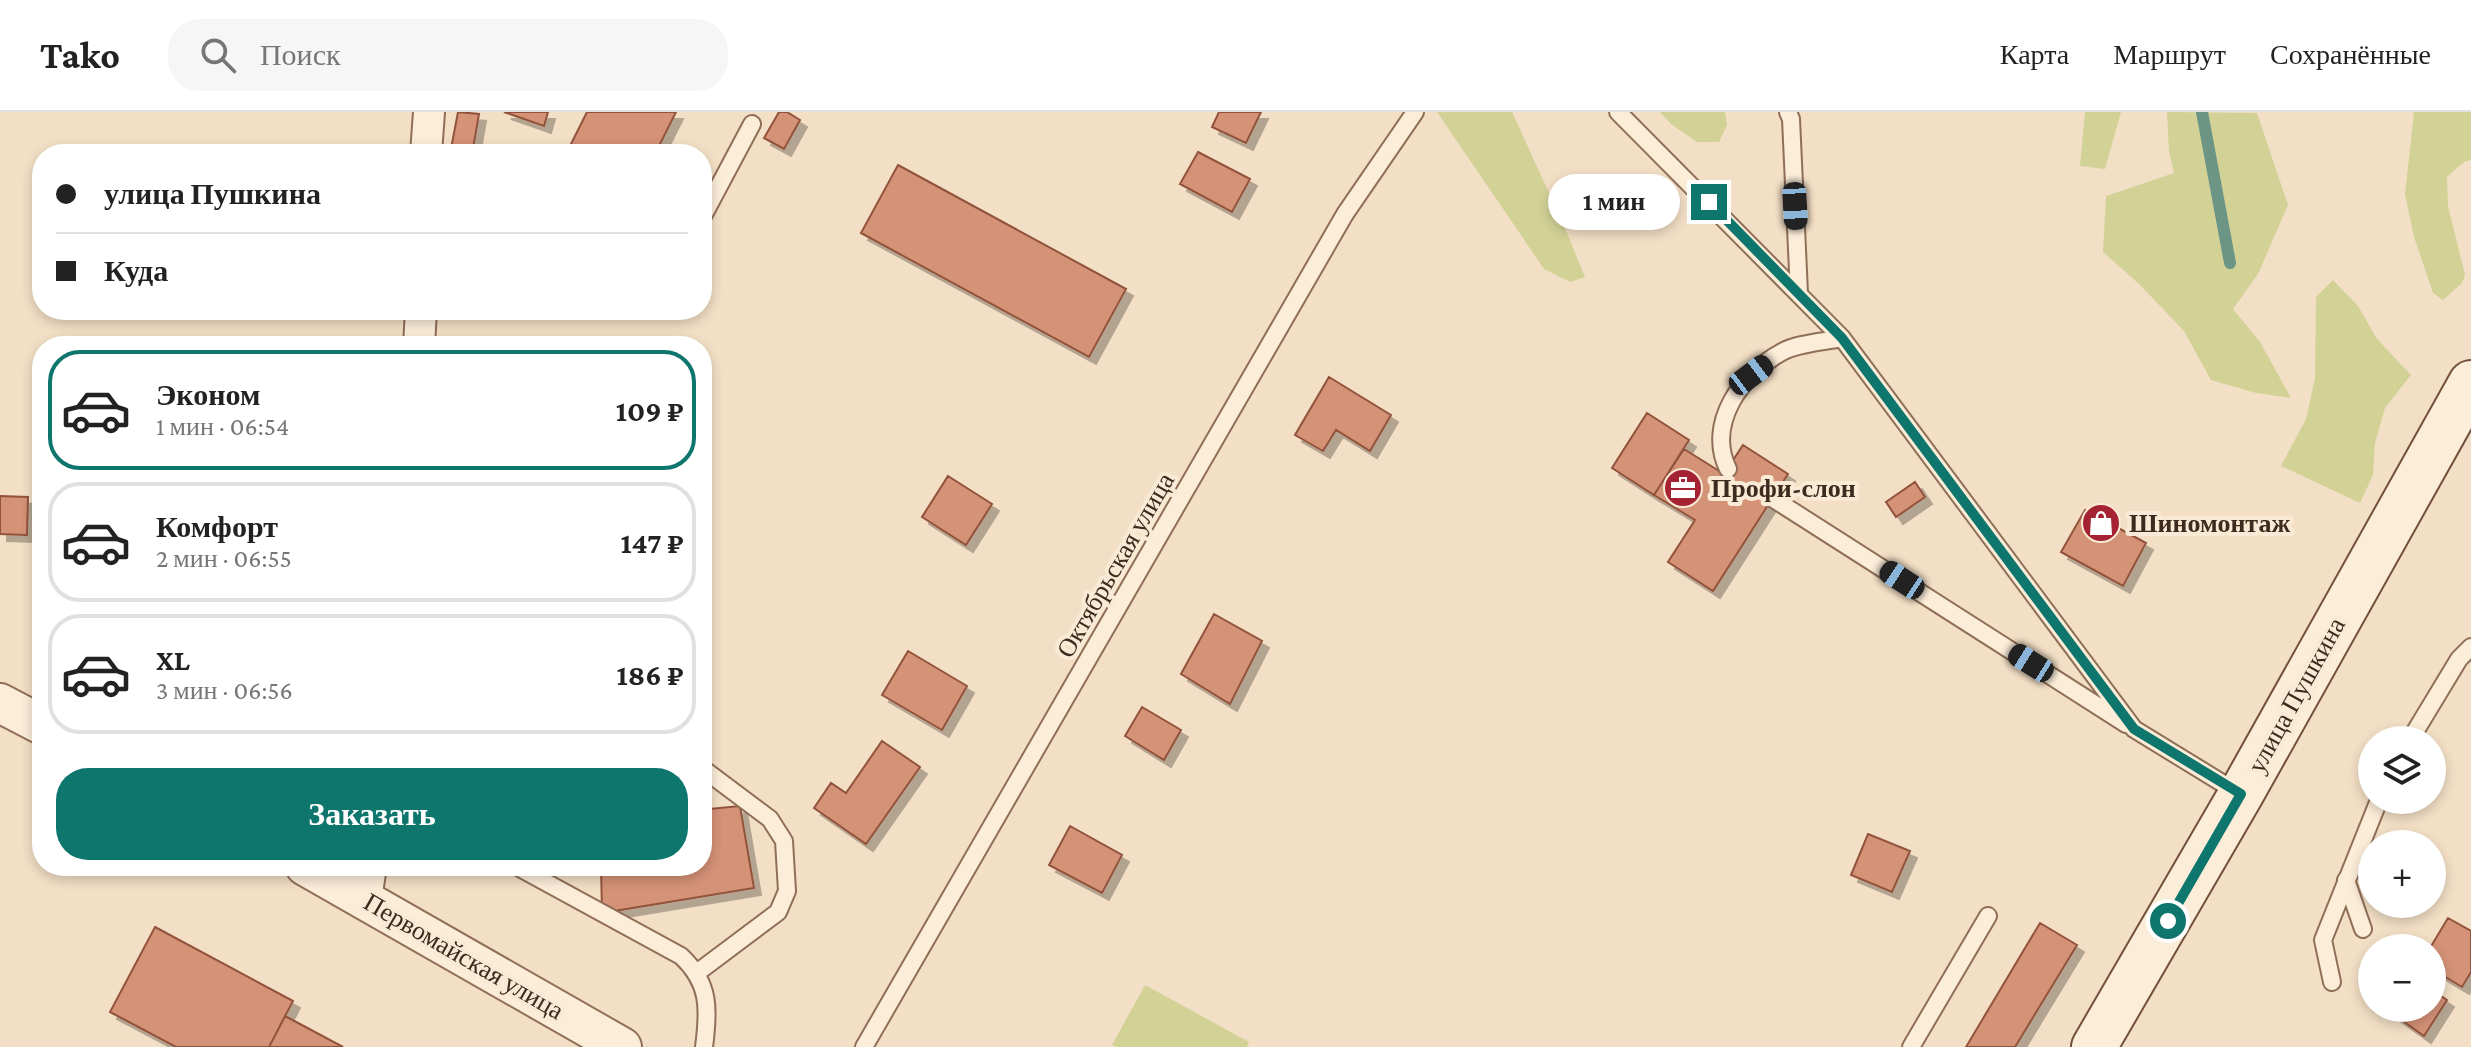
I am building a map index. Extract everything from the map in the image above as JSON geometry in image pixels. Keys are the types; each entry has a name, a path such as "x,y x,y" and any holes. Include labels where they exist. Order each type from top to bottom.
{"main road":[{"name":"улица Пушкина","path":"2094,1047 2241,794 2471,383"}],"street":[{"path":"427,144 429,112"},
{"path":"0,703 32,720"},
{"name":"Первомайская улица","path":"343,876 369,883 622,1047"}],"lane":[{"name":"Октябрьская улица","path":"864,1047 1345,214 1415,112"},
{"path":"1618,112 1842,338 2134,729"},
{"path":"1788,112 1791,119 1799,293"},
{"path":"712,199 752,124"},
{"path":"1728,469 1722,456 1720,436 1726,411 1751,375 1783,351 1842,338"},
{"path":"1772,498 2241,794"},
{"path":"2418,726 2459,659 2471,647"},
{"path":"698,972 778,912 787,891 784,841 770,819 712,776"},
{"path":"2332,982 2323,940 2373,814"},
{"path":"534,876 681,956 698,972 708,1003 704,1047"},
{"path":"2346,880 2363,929"},
{"path":"1911,1047 1988,916"}],"green space":[{"path":"1437,112 1512,112 1585,277 1570,282 1544,269"},
{"path":"1660,112 1725,112 1727,125 1719,142 1697,142"},
{"path":"2085,112 2121,112 2105,169 2080,166"},
{"path":"2167,112 2257,113 2288,205 2258,274 2233,309 2260,342 2291,398 2256,393 2211,380 2184,331 2103,252 2106,196 2174,173 2169,152"},
{"path":"2414,112 2471,112 2471,160 2464,162 2447,177 2448,206 2465,275 2462,283 2443,300 2433,293 2414,237 2405,194"},
{"path":"2333,280 2358,306 2377,339 2411,375 2385,408 2375,443 2373,475 2360,503 2281,466 2306,419 2315,378 2316,297"},
{"path":"1145,985 1249,1042 1247,1047 1112,1045"}],"building":[{"path":"458,112 479,114 474,144 452,144"},
{"path":"504,112 548,112 544,126"},
{"path":"587,112 676,112 660,144 571,144"},
{"path":"779,112 787,112 800,120 784,149 764,138"},
{"path":"1219,112 1261,112 1246,143 1212,127"},
{"path":"1198,152 1250,179 1232,212 1180,184"},
{"path":"898,165 1126,289 1089,357 861,233"},
{"path":"1329,377 1391,415 1370,451 1336,430 1323,451 1295,435"},
{"path":"1647,413 1689,440 1654,495 1612,468"},
{"path":"1743,445 1788,474 1713,591 1668,562 1695,520 1654,495 1684,449 1724,474"},
{"path":"948,476 992,504 966,545 922,517"},
{"path":"1915,482 1925,497 1896,517 1886,502"},
{"path":"0,496 28,497 27,535 0,534"},
{"path":"2085,510 2146,543 2123,586 2061,552"},
{"path":"1214,614 1262,641 1230,704 1181,674"},
{"path":"908,651 967,686 942,730 882,695"},
{"path":"1142,707 1181,730 1164,760 1125,736"},
{"path":"882,741 920,767 866,844 814,808 831,783 846,793"},
{"path":"740,806 754,888 602,913 601,876 712,876 712,809"},
{"path":"1070,826 1122,855 1102,893 1049,865"},
{"path":"1868,834 1910,851 1892,892 1851,875"},
{"path":"2448,918 2471,931 2471,972 2462,987 2446,977 2446,934 2438,934"},
{"path":"2040,923 2077,945 2015,1047 1966,1047"},
{"path":"155,927 293,1001 269,1047 176,1047 110,1012"},
{"path":"285,1016 343,1047 269,1047"},
{"path":"2404,1022 2433,1022 2424,1036"}],"waterway":[{"path":"2202,112 2230,263"}],"place":[{"name":"Профи-слон","path":"1683,488"},
{"name":"Шиномонтаж","path":"2101,523"}],"route":[{"path":"1709,202 1842,338 2134,729 2241,794 2168,921"}]}
